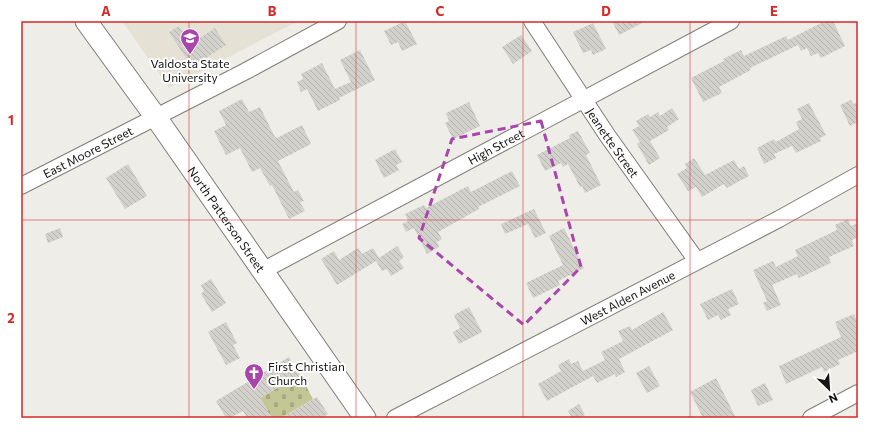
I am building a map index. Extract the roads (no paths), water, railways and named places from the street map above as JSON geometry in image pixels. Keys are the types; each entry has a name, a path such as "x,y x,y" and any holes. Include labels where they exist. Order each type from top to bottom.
{"main road":[{"name":"North Patterson Street","path":"86,21 155,116 365,418"}],"street":[{"name":"East Moore Street","path":"21,186 338,21"},
{"name":"Jeanette Street","path":"532,21 584,100 697,261"},
{"name":"High Street","path":"262,271 731,21"},
{"name":"West Alden Avenue","path":"395,418 697,261 858,175"},
{"path":"811,418 858,393"}],"place":[{"name":"Valdosta State University","path":"190,55"},
{"name":"First Christian Church","path":"254,390"}]}
